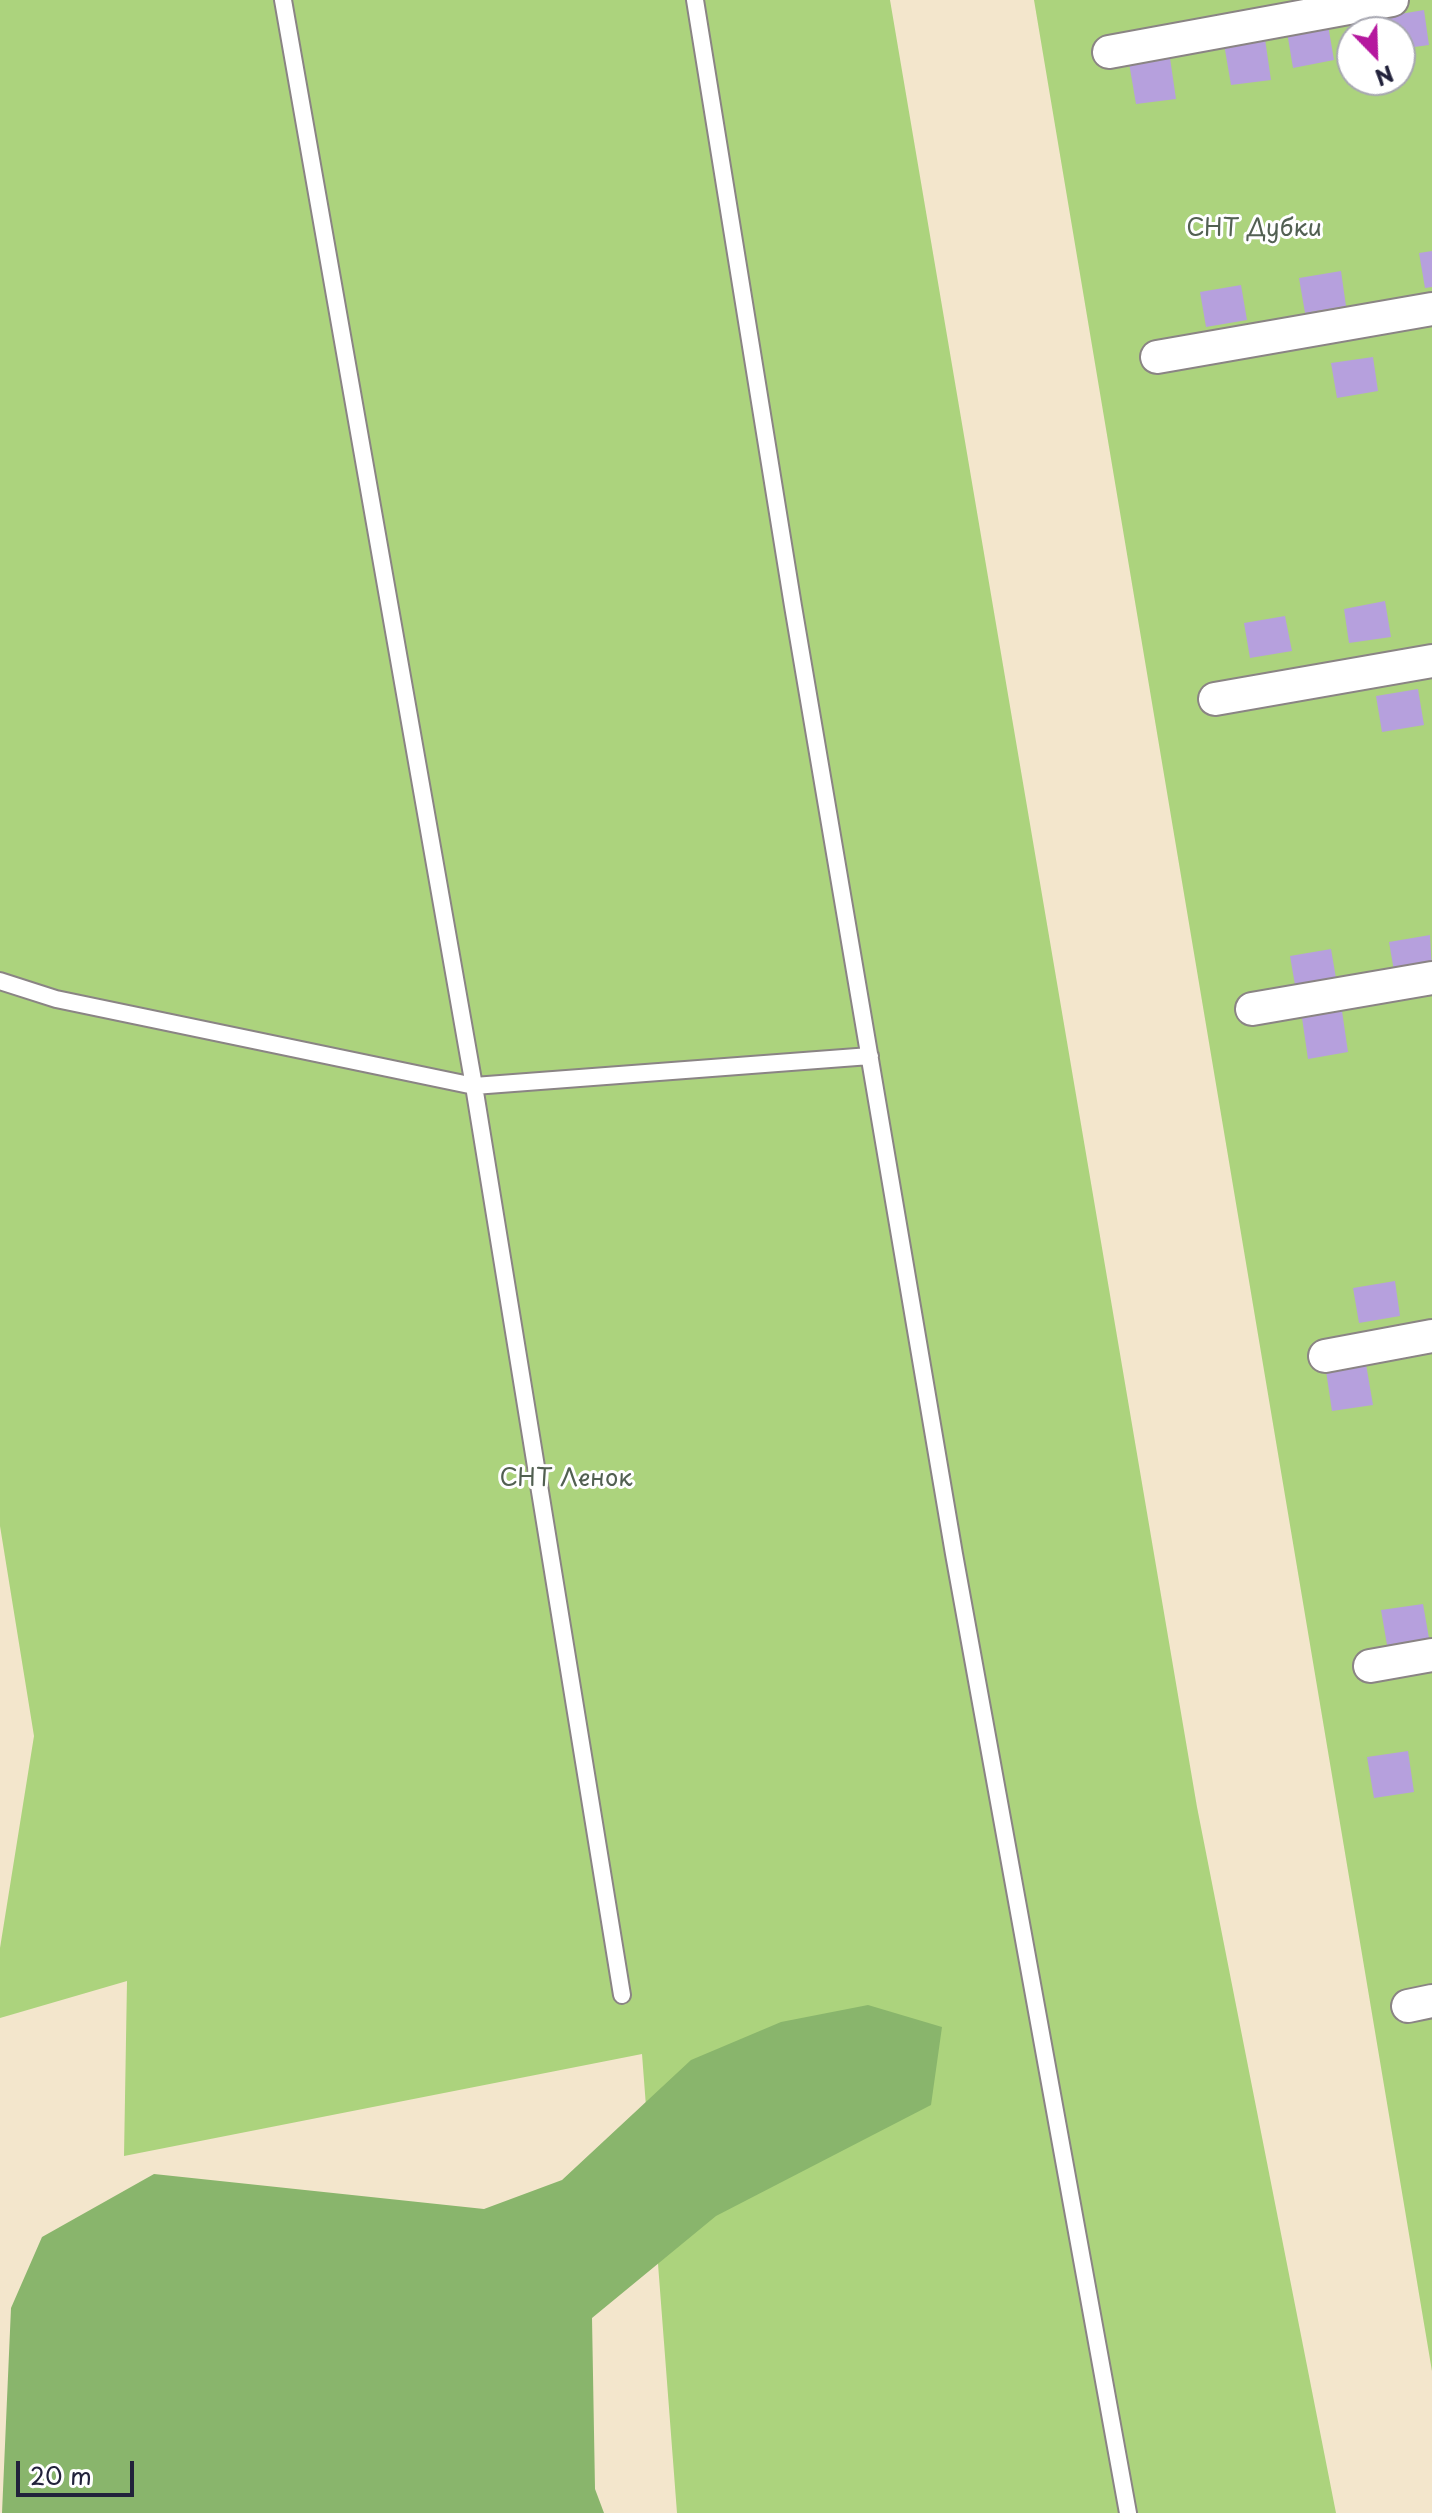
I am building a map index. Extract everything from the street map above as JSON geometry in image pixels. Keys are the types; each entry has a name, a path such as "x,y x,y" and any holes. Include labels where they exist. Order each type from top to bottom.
{"street":[{"path":"1109,52 1392,0"},
{"path":"1157,357 1432,309"},
{"path":"1215,699 1432,661"},
{"path":"1252,1009 1432,978"},
{"path":"1325,1356 1432,1336"},
{"path":"1370,1666 1432,1655"}],"lane":[{"path":"283,0 474,1086 622,1995"},
{"path":"695,0 954,1554 1128,2513"},
{"path":"0,981 56,999 474,1086 870,1056"}],"green space":[{"name":"СНТ Ленок","path":"0,0 890,0 1197,1807 1336,2513 677,2513 642,2054 124,2156 127,1981 0,2018 0,1948 34,1736 0,1526"},
{"name":"СНТ Дубки","path":"1034,0 1432,0 1432,2371"},
{"path":"868,2005 942,2027 931,2105 716,2216 592,2318 595,2489 604,2513 2,2513 11,2308 42,2237 154,2174 484,2209 562,2180 691,2060 781,2022"}],"building":[{"path":"1424,10 1429,45 1416,47 1416,16 1388,16"},
{"path":"1328,25 1334,60 1293,68 1287,32"},
{"path":"1265,39 1271,80 1231,85 1224,44"},
{"path":"1170,58 1176,99 1136,104 1129,63"},
{"path":"1432,251 1432,287 1425,288 1419,253"},
{"path":"1341,271 1346,306 1305,313 1299,278"},
{"path":"1241,285 1247,320 1206,327 1200,292"},
{"path":"1373,357 1378,391 1337,398 1331,363"},
{"path":"1385,601 1391,637 1349,643 1344,609"},
{"path":"1285,616 1292,651 1250,658 1244,623"},
{"path":"1418,689 1424,725 1382,732 1376,696"},
{"path":"1430,935 1432,971 1395,977 1389,942"},
{"path":"1331,949 1337,984 1296,991 1290,956"},
{"path":"1342,1011 1348,1052 1308,1059 1302,1018"},
{"path":"1395,1281 1400,1316 1359,1323 1353,1288"},
{"path":"1366,1364 1373,1405 1332,1411 1326,1371"},
{"path":"1423,1604 1429,1638 1387,1645 1381,1610"},
{"path":"1408,1751 1414,1792 1374,1798 1367,1757"}]}
